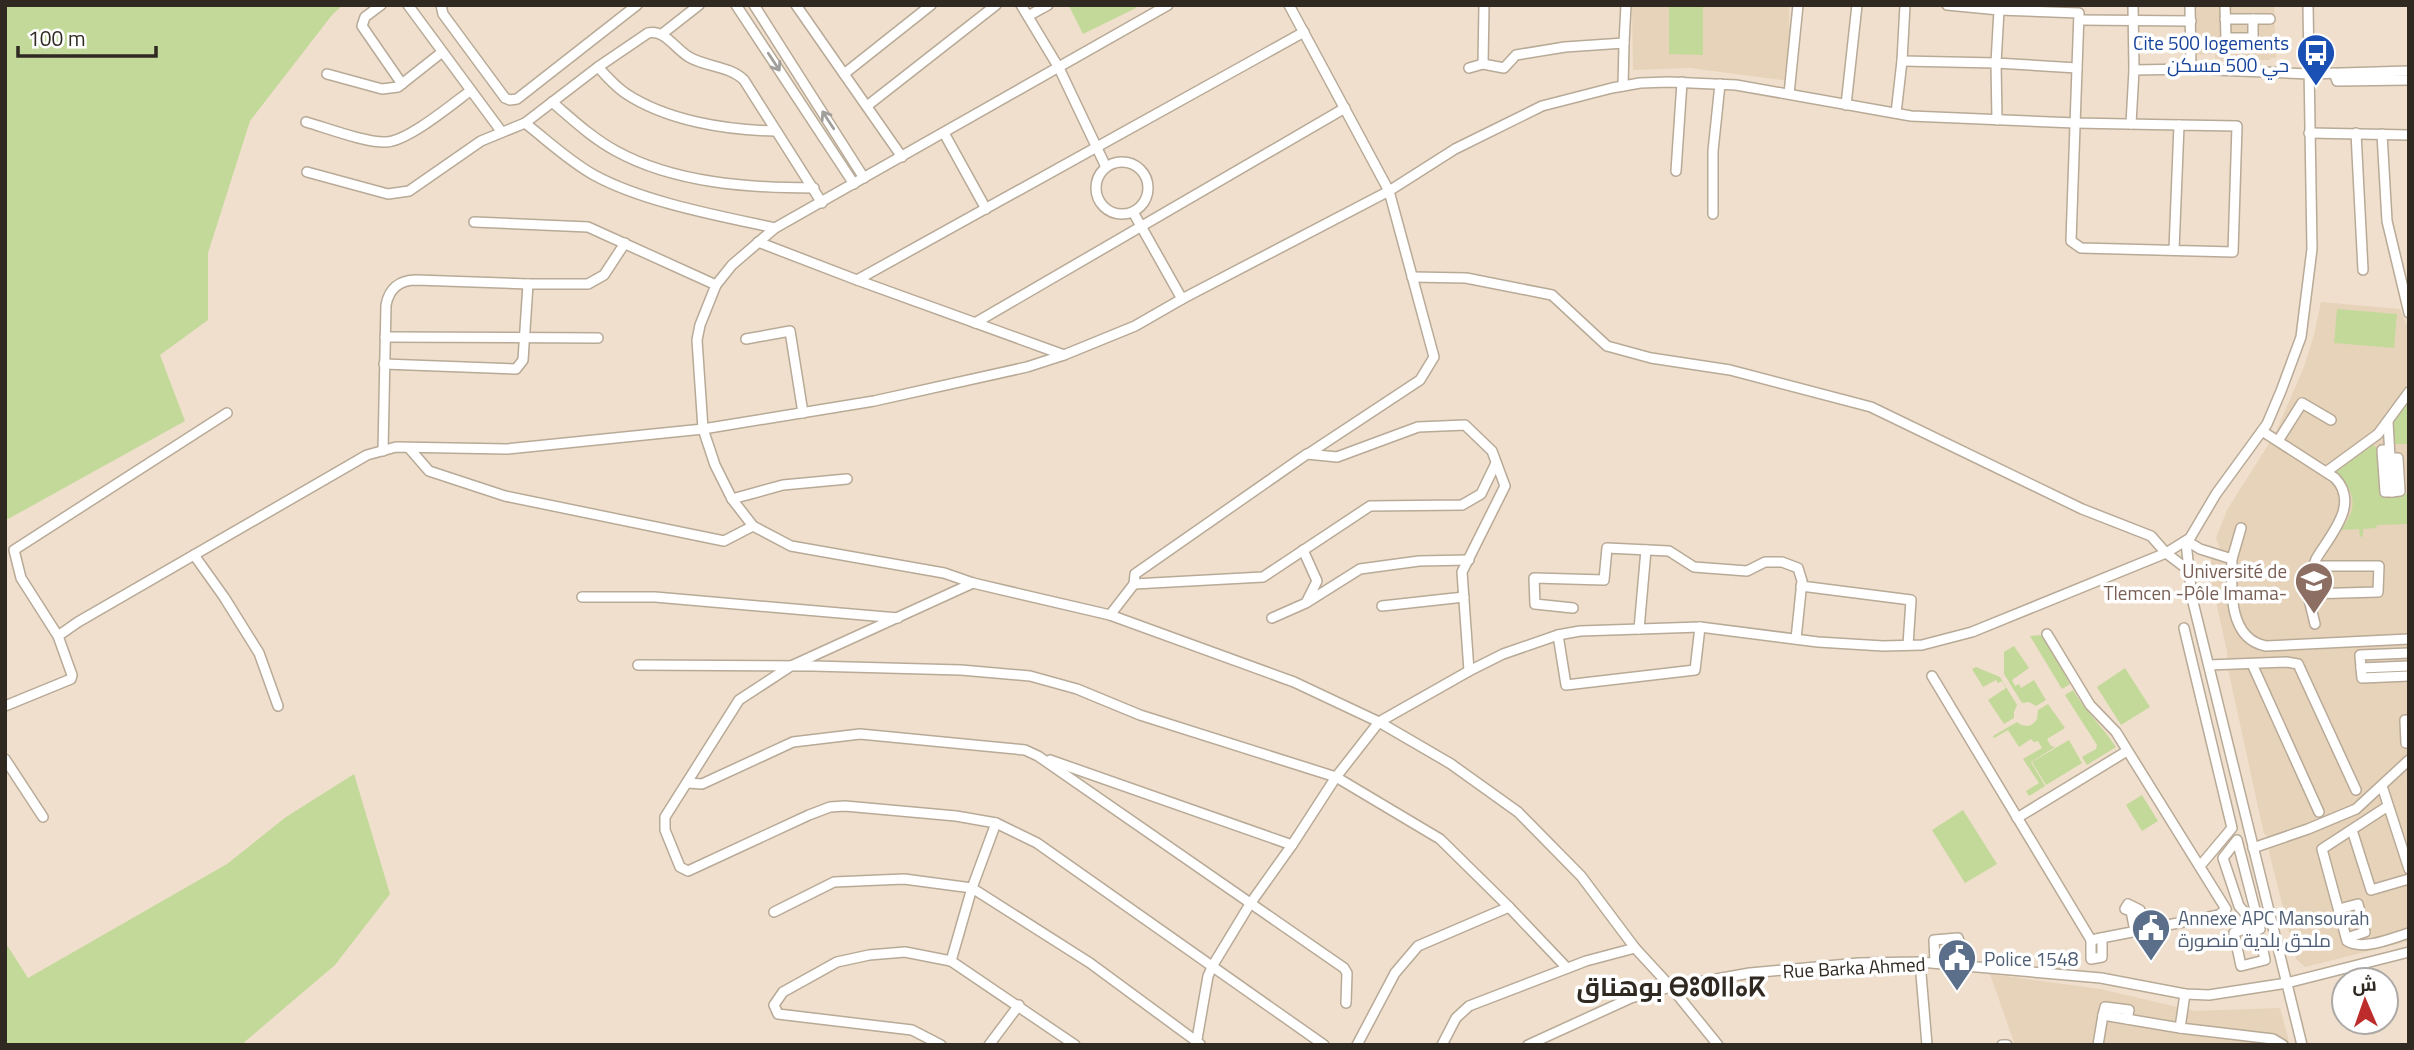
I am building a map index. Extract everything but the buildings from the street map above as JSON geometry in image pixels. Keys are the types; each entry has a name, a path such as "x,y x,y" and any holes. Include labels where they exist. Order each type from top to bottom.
{"street":[{"path":"381,5 365,18 362,26 402,84"},
{"path":"408,5 501,131"},
{"path":"441,5 443,14 505,98 510,100 517,99 637,5"},
{"path":"662,34 699,5"},
{"path":"736,5 854,184"},
{"path":"754,5 864,178"},
{"path":"796,5 902,158"},
{"path":"844,74 931,5"},
{"path":"867,106 996,5"},
{"path":"1021,5 1059,68 1106,167"},
{"path":"1028,16 1048,5"},
{"path":"1168,5 775,228 732,265 716,285 697,340 703,429 715,465 732,499 753,526 791,546 944,573 973,583 1111,615 1294,682 1379,722 1451,764 1518,812 1581,876 1635,948 1718,1045"},
{"path":"1111,615 1134,584 1135,574 1307,454 1420,380 1434,357 1389,191 1289,5"},
{"path":"1483,64 1484,5"},
{"path":"1623,86 1626,5"},
{"path":"1790,94 1798,5"},
{"path":"1846,105 1857,5"},
{"path":"1896,113 1905,5"},
{"path":"58,636 367,455 396,447 507,449 703,429 874,401 1001,373 1064,355 1135,326 1181,299 1389,191 1455,149 1542,106 1623,86 1682,82 1720,84 1911,116 2075,123 2237,126 2233,252 2081,248 2071,241 2075,123 2079,20 2079,13 1947,5"},
{"path":"2131,124 2133,5"},
{"path":"2190,5 2191,69"},
{"path":"2225,5 2226,38 2253,38 2253,19"},
{"path":"774,912 834,882 904,879 972,888 1090,963 1198,1043 1208,976 1213,965 1250,904 1336,777 1379,722 1469,671 1503,654 1558,635 1580,631 1700,627 1796,639 1883,646 1922,645 1972,632 2166,553 2186,541 2262,431 2281,391 2301,337 2312,249 2308,5"},
{"path":"1997,120 1998,8"},
{"path":"2225,19 2270,19"},
{"path":"2079,20 2190,21"},
{"path":"307,172 378,192 399,194 410,191 472,147 525,122 598,67 648,33 655,32 662,34 686,55 740,76 822,203"},
{"path":"857,280 1304,32"},
{"path":"1469,68 1483,64 1504,68 1516,55 1565,47 1624,43"},
{"path":"327,74 382,89 394,89 441,53"},
{"path":"1902,61 2077,68"},
{"path":"598,67 629,96 669,113 698,122 775,131"},
{"path":"2134,70 2191,69 2309,74 2409,71"},
{"path":"2334,73 2337,81 2409,80"},
{"path":"1676,171 1682,82"},
{"path":"1713,214 1713,151 1720,84"},
{"path":"306,122 375,141 391,142 405,136 470,91"},
{"path":"552,102 599,141 645,164 678,174 723,182 814,188"},
{"path":"975,323 1345,108"},
{"path":"525,122 573,162 626,189 676,205 775,228"},
{"path":"2174,250 2179,125"},
{"path":"944,133 986,209"},
{"path":"2309,133 2409,135"},
{"path":"2356,133 2363,270"},
{"path":"2382,134 2387,221 2408,310"},
{"path":"1122,162 1139,168 1145,174 1148,191 1146,200 1133,212 1116,214 1102,205 1097,198 1096,181 1106,167 1122,162"},
{"path":"1133,212 1181,299"},
{"path":"474,222 582,226 594,229 716,285"},
{"path":"758,242 1064,355"},
{"path":"383,451 387,299 393,288 403,281 416,280 579,284 597,280 610,268 625,243"},
{"path":"1412,277 1466,278 1552,295 1606,346 1651,358 1730,370 1871,407 2082,509 2151,536 2166,553 2188,569"},
{"path":"384,364 512,370 522,363 528,284"},
{"path":"746,339 790,331 803,412"},
{"path":"385,337 598,338"},
{"path":"2326,472 2378,434 2409,392"},
{"path":"2278,441 2302,403 2331,420"},
{"path":"5,706 71,678 71,668 58,636 21,578 15,550 227,413"},
{"path":"2388,422 2389,450"},
{"path":"1307,454 1338,457 1418,427 1465,425 1492,451 1505,486 1462,572 1469,671"},
{"path":"2262,431 2342,485 2346,507 2316,559 2315,566 2306,577 2312,594 2315,624"},
{"path":"2378,434 2385,435 2389,450 2398,458 2400,491 2385,492 2382,450 2389,450"},
{"path":"410,447 429,471 505,496 724,541 753,526"},
{"path":"1134,584 1263,576 1370,506 1462,505 1481,494 1496,463"},
{"path":"732,499 783,485 848,479"},
{"path":"2241,528 2232,559 2231,592 2240,628 2245,636 2254,642 2266,646 2409,639"},
{"path":"2186,541 2200,549 2232,559"},
{"path":"2186,541 2188,569 2209,665 2302,1045"},
{"path":"1573,608 1535,604 1534,578 1604,580 1607,548 1669,551 1694,567 1747,572 1765,562 1782,562 1798,568 1801,586 1796,639"},
{"path":"1303,550 1317,581 1306,603"},
{"path":"1639,629 1646,550"},
{"path":"194,555 259,653 278,706"},
{"path":"1272,618 1306,603 1360,569 1419,561 1468,560"},
{"path":"2312,594 2378,592 2379,568 2375,565 2315,566"},
{"path":"973,583 791,666 739,700 665,817 665,830 680,867 688,871 830,807 865,806 996,823 1037,843 1324,1045"},
{"path":"1801,586 1911,600 1908,645"},
{"path":"582,597 655,597 899,618"},
{"path":"1382,606 1464,597"},
{"path":"1558,635 1566,685 1695,670 1700,627"},
{"path":"2184,628 2232,828 2200,866"},
{"path":"2047,634 2090,705 2116,732 2226,909"},
{"path":"2409,653 2360,655 2362,678 2409,676"},
{"path":"2209,665 2287,662 2300,666 2356,790"},
{"path":"2252,664 2319,812"},
{"path":"638,665 961,670 1030,676 1077,689 1140,715 1336,777 1440,839 1567,968"},
{"path":"2361,668 2409,666"},
{"path":"1932,676 2091,940 2091,959 2102,957 2102,938"},
{"path":"2409,720 2404,720 2406,743 2409,743"},
{"path":"688,783 702,784 793,742 860,734 1025,750 1292,845"},
{"path":"2017,818 2127,751"},
{"path":"1038,756 1344,968 1347,973 1346,1003"},
{"path":"5,759 43,817"},
{"path":"2253,848 2356,809 2406,764"},
{"path":"2382,786 2409,869"},
{"path":"2388,806 2322,849 2347,938 2352,944 2365,944 2409,933"},
{"path":"951,961 972,888 996,823"},
{"path":"2249,826 2223,858 2239,906 2260,929"},
{"path":"2352,830 2371,890 2409,879"},
{"path":"2236,840 2260,929"},
{"path":"2091,940 2219,915 2226,909 2266,901"},
{"path":"2339,909 2358,904 2365,932 2347,938"},
{"path":"1356,1045 1395,973 1418,946 1509,907"},
{"path":"2252,921 2253,925 2234,933 2241,966 2265,960 2261,942 2257,942 2254,931 2273,926"},
{"path":"1935,963 1934,940 1958,938 1968,965"},
{"path":"1442,1045 1456,1018 1469,1006 1567,968 1635,948"},
{"path":"941,1045 912,1030 778,1014 774,1005 783,992 836,962 869,955 905,952 951,961 1075,1045"},
{"name":"Rue Barka Ahmed","path":"1528,1045 1631,998 1671,987 1750,973 1920,962 2101,978 2185,994 2209,995 2287,983 2409,952"},
{"path":"1920,962 1927,1045"},
{"path":"2180,1028 2185,994"},
{"path":"989,1045 1018,1005"},
{"path":"2098,1045 2105,1007 2129,1010 2127,1019 2273,1039 2283,1045"}],"shaded area":[{"path":"1632,5 1789,5 1790,81 1690,68 1633,70"},
{"path":"2193,5 2274,5 2276,58 2221,61 2220,58 2215,59 2215,54 2194,55"},
{"name":"Université de Tlemcen -Pôle Imama-","path":"2321,302 2400,309 2409,330 2409,941 2305,967 2296,959 2267,836 2264,834 2228,669 2227,651 2211,579 2207,572 2212,558 2220,560 2221,552 2216,538 2227,510 2275,434 2304,367"},
{"path":"1990,974 2100,989 2195,1011 2280,1008 2290,1045 2015,1045"}],"green space":[{"path":"5,5 343,5 332,15 250,121 208,253 208,320 160,355 185,421 8,519 5,518"},
{"path":"1135,5 1136,8 1083,34 1069,6"},
{"path":"1669,5 1703,5 1703,55 1669,54"},
{"path":"2337,309 2397,314 2394,348 2334,343"},
{"path":"2409,395 2409,444 2393,444 2391,425"},
{"path":"2373,445 2379,450 2381,495 2409,494 2409,524 2377,525 2376,528 2363,529 2363,536 2360,537 2359,529 2341,530 2350,514 2352,500 2347,486 2336,472"},
{"path":"2043,635 2070,684 2062,689 2030,636"},
{"path":"2014,646 2029,668 2012,680 2015,686 2019,684 2021,688 2034,680 2046,700 2036,706 2029,702 2022,703 2004,674 2004,652"},
{"path":"1976,667 2000,677 2017,705 2014,718 2004,724 1988,700 2006,688 2002,681 1998,683 1996,680 1983,687 1972,669"},
{"path":"2125,668 2150,707 2121,725 2097,687"},
{"path":"2073,690 2116,747 2087,765 2082,757 2096,749 2097,745 2065,695"},
{"path":"2048,704 2065,728 2047,739 2051,746 2055,747 2031,762 2045,786 2029,796 2026,791 2039,783 2023,759 2042,748 2038,741 2031,739 2019,747 2008,730 1994,738 1993,736 2017,722 2025,726 2033,724 2038,710"},
{"path":"2069,740 2082,763 2046,785 2032,762"},
{"path":"354,774 390,894 335,965 241,1045 5,1045 5,942 28,978 227,864 286,817"},
{"path":"2142,795 2158,821 2142,831 2126,805"},
{"path":"1963,810 1997,864 1965,883 1932,830"}],"place":[{"name":"Cite 500 logements حي 500 مسكن","path":"2316,87"},
{"name":"Université de Tlemcen -Pôle Imama-","path":"2314,615"},
{"name":"Annexe APC Mansourah ملحق بلدية منصورة","path":"2151,962"},
{"name":"Police 1548","path":"1957,992"}],"district":[{"name":"بوهناق ⴱⵓⵀⵏⵏⴰⴽ","path":"1671,986"}]}
